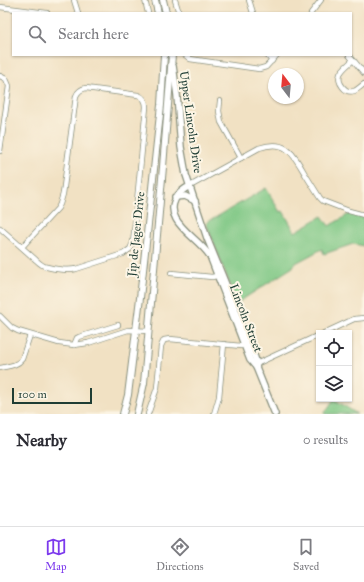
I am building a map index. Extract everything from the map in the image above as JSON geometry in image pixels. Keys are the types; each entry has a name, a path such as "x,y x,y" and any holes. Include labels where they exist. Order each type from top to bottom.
{"main road":[{"path":"155,0 158,12"},
{"path":"163,0 166,12"},
{"name":"Jip de Jager Drive","path":"123,414 128,395 137,330 161,105 164,56"},
{"name":"Jip de Jager Drive","path":"137,414 144,383 172,58"}],"street":[{"path":"74,0 78,12"},
{"path":"145,0 148,12"},
{"path":"175,0 179,12"},
{"path":"249,0 253,12"},
{"path":"313,12 321,0"},
{"path":"0,7 39,12"},
{"path":"186,56 190,59 259,69 266,67 276,56"},
{"path":"268,56 272,61"},
{"path":"350,56 364,73"},
{"name":"Upper Lincoln Drive","path":"172,58 183,161 220,275"},
{"path":"353,60 341,72 341,84 351,92 364,84"},
{"path":"0,76 6,79 9,86 0,151"},
{"path":"0,228 42,265 47,267 73,270 123,254 130,249 133,243 146,107 146,103 143,98 138,95 86,88 79,91 76,96 63,194 60,204 22,247"},
{"path":"220,101 219,110 221,122 241,158"},
{"path":"171,273 212,277 220,275 207,252 176,219 173,203 175,198 185,188 259,148 276,146 285,148 296,157 323,201 364,215"},
{"path":"175,198 185,196 195,201"},
{"name":"Lincoln Street","path":"220,275 246,344 250,360 256,366 275,414"},
{"path":"0,316 15,330 59,343 74,345 88,343 122,331 148,331"},
{"path":"330,330 354,319 364,318"},
{"path":"74,345 79,337 118,325"},
{"path":"0,368 20,362 30,335"},
{"path":"256,366 316,337"},
{"path":"148,414 156,388 161,346 163,341 168,339 241,346 246,344"},
{"path":"214,414 219,397 224,344"}],"green space":[{"path":"266,188 280,212 283,211 295,232 322,216 329,226 351,213 364,217 364,246 353,244 324,254 322,249 294,264 293,267 237,303 206,223"},
{"path":"332,402 339,402 357,414 324,414"}]}
